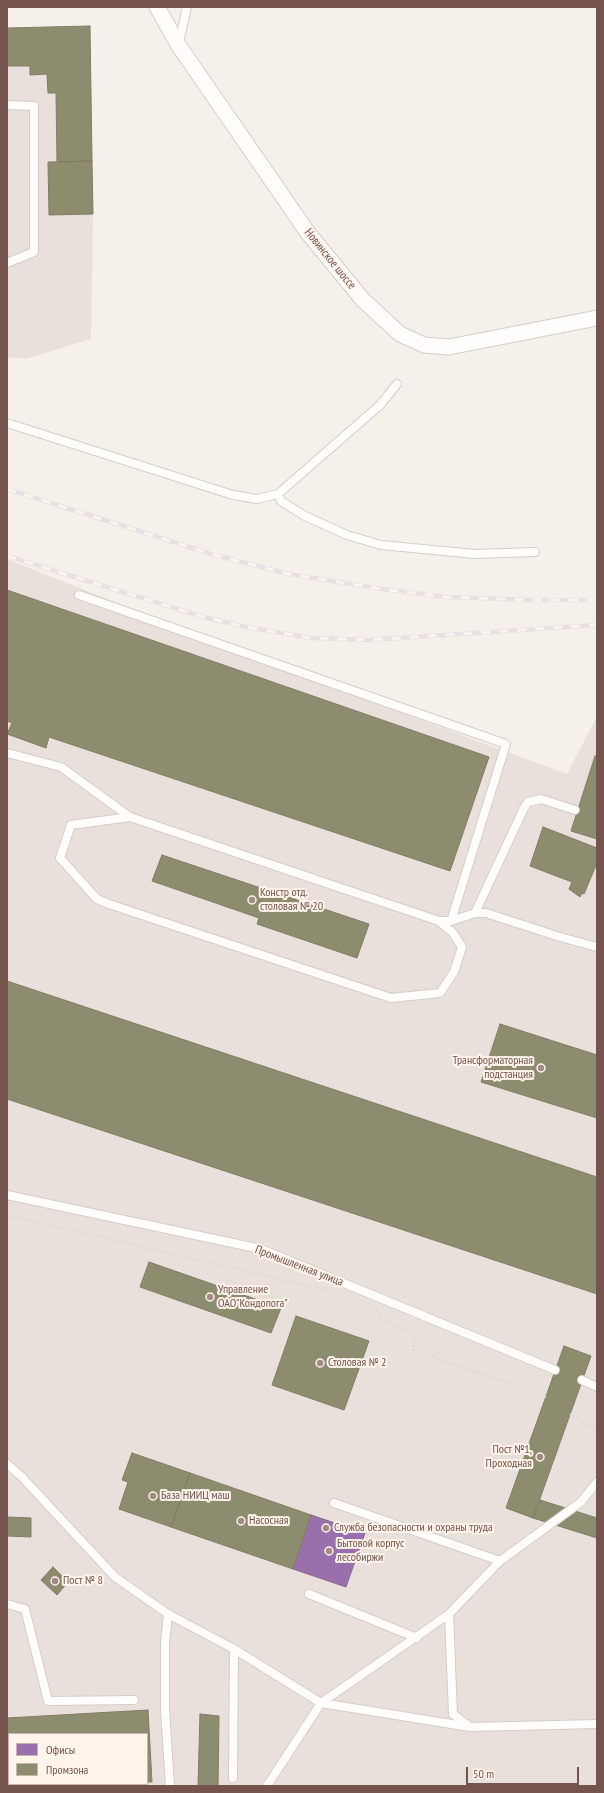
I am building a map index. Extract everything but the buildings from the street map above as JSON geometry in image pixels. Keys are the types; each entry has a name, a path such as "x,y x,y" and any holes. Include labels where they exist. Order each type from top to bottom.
{"street":[{"name":"Новинское шоссе","path":"157,7 179,46 308,233 363,300 400,334 424,345 449,347 597,318"}],"lane":[{"path":"179,46 187,7"},
{"path":"7,105 34,106 34,252 7,263"},
{"path":"7,423 234,495 257,499 278,494 380,405 397,384"},
{"path":"278,494 281,501 305,516 347,535 380,545 475,554 535,552"},
{"path":"80,595 506,744 451,921"},
{"path":"7,753 61,767 130,817 439,921 451,921 475,913 486,913 560,937 597,947"},
{"path":"475,913 528,802 541,799 575,810"},
{"path":"130,817 71,826 60,858 97,899 109,904 391,998 440,993 454,972 462,947 453,933 439,921"},
{"name":"Промышленная улица","path":"7,1195 261,1249 555,1370"},
{"path":"582,1380 597,1387"},
{"path":"7,1464 21,1476 115,1577 168,1614 234,1649 321,1703 470,1728 597,1724"},
{"path":"267,1786 321,1703 450,1614 500,1561 581,1502 597,1482"},
{"path":"334,1503 500,1561"},
{"path":"309,1594 417,1638"},
{"path":"7,1604 24,1609 48,1701 134,1700"},
{"path":"168,1614 165,1643 165,1710 170,1786"},
{"path":"450,1614 453,1714 470,1728"},
{"path":"233,1778 234,1649"}],"path":[{"path":"7,1215 335,1292"},
{"path":"376,1307 382,1319 414,1334 414,1350 546,1397"},
{"path":"570,1414 597,1430"}],"shaded area":[{"path":"90,26 93,214 91,339 26,359 7,357 7,28"},
{"path":"7,559 280,668 567,774 597,716 597,1786 7,1786"}],"railway":[{"path":"7,489 211,554 289,574 382,589 445,597 532,600 597,600"},
{"path":"7,556 200,616 246,627 311,638 369,640 597,625"}],"place":[{"name":"Констр отд. столовая № 20","path":"252,900"},
{"name":"Трансформаторная подстанция","path":"541,1068"},
{"name":"Управление ОАО\"Кондопога\"","path":"210,1297"},
{"name":"Столовая № 2","path":"320,1363"},
{"name":"Пост №1, Проходная","path":"540,1457"},
{"name":"База НИИЦ маш","path":"153,1496"},
{"name":"Насосная","path":"241,1521"},
{"name":"Служба безопасности и охраны труда","path":"326,1528"},
{"name":"Бытовой корпус лесобиржи","path":"329,1551"},
{"name":"Пост № 8","path":"55,1581"}]}
